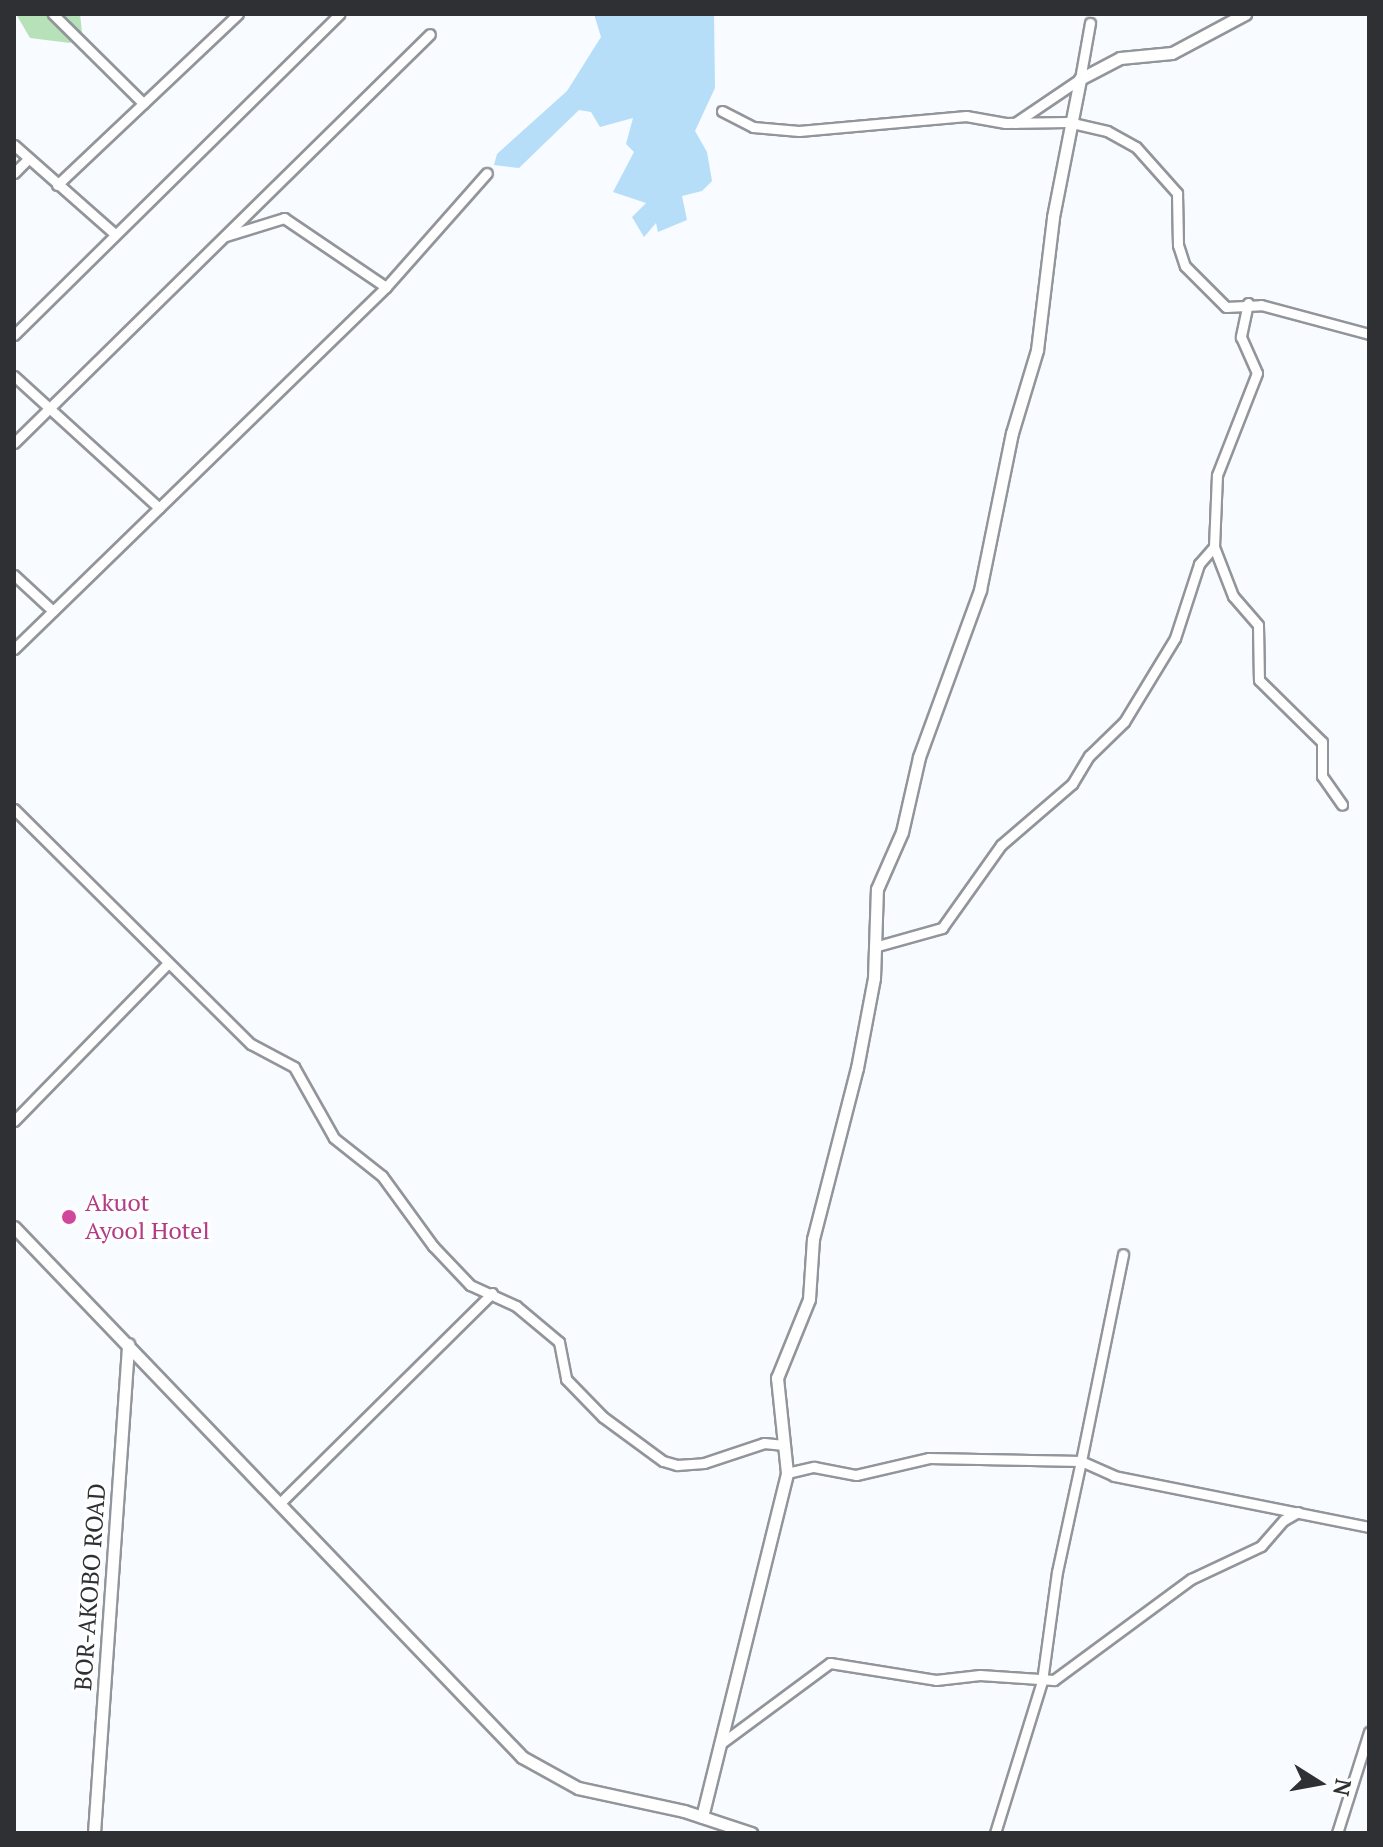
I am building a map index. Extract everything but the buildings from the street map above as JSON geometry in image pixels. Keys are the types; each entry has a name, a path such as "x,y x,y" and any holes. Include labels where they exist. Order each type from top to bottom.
{"street":[{"path":"53,14 143,103"},
{"path":"57,185 238,14"},
{"path":"14,335 339,14"},
{"path":"1015,123 1080,79 1120,58 1172,53 1245,14"},
{"path":"702,1817 787,1473 777,1378 809,1299 813,1239 857,1068 874,978 874,947 879,922 877,889 902,832 919,757 980,590 1012,433 1037,350 1068,122 1090,23"},
{"path":"14,443 430,34"},
{"path":"722,111 753,127 799,131 899,125 926,117 966,116 1015,123 1068,122 1107,131 1145,156 1177,193 1178,245 1185,266 1226,307 1248,303 1369,334"},
{"path":"14,145 115,234"},
{"path":"14,173 28,159"},
{"path":"14,649 386,287 487,173"},
{"path":"226,236 284,218 386,287"},
{"path":"1248,303 1241,337 1257,373 1217,475 1214,547 1233,596 1258,625 1259,680 1322,742 1322,776 1342,805"},
{"path":"14,376 159,508"},
{"path":"874,947 942,928 1001,845 1072,784 1089,756 1124,722 1175,638 1199,564 1214,547"},
{"path":"14,575 53,611"},
{"path":"14,809 251,1044 294,1067 334,1138 382,1176 433,1246 470,1285 492,1293 559,1342 566,1379 603,1417 663,1461 704,1463 764,1443 784,1445"},
{"path":"14,1121 167,964"},
{"path":"14,1227 281,1502 522,1757 578,1788 702,1817 751,1833"},
{"path":"995,1833 1042,1681 1057,1572 1123,1254"},
{"path":"281,1502 492,1293"},
{"name":"BOR-AKOBO ROAD","path":"94,1833 128,1344"},
{"path":"787,1473 814,1467 856,1475 929,1458 1081,1461 1114,1476 1369,1527"},
{"path":"719,1745 830,1663 936,1680 980,1675 1054,1680 1191,1579 1261,1546 1284,1520 1298,1512"},
{"path":"1337,1833 1369,1732"}],"green space":[{"path":"16,14 80,14 82,32 70,43 30,38"}],"water":[{"path":"594,14 714,14 715,88 695,131 707,152 712,181 702,191 682,196 687,220 658,232 656,223 644,237 632,217 646,203 613,192 634,152 626,144 633,118 600,127 591,112 579,110 519,168 494,165 497,154 567,91 601,37"}],"place":[{"name":"Akuot Ayool Hotel","path":"69,1217"}]}
